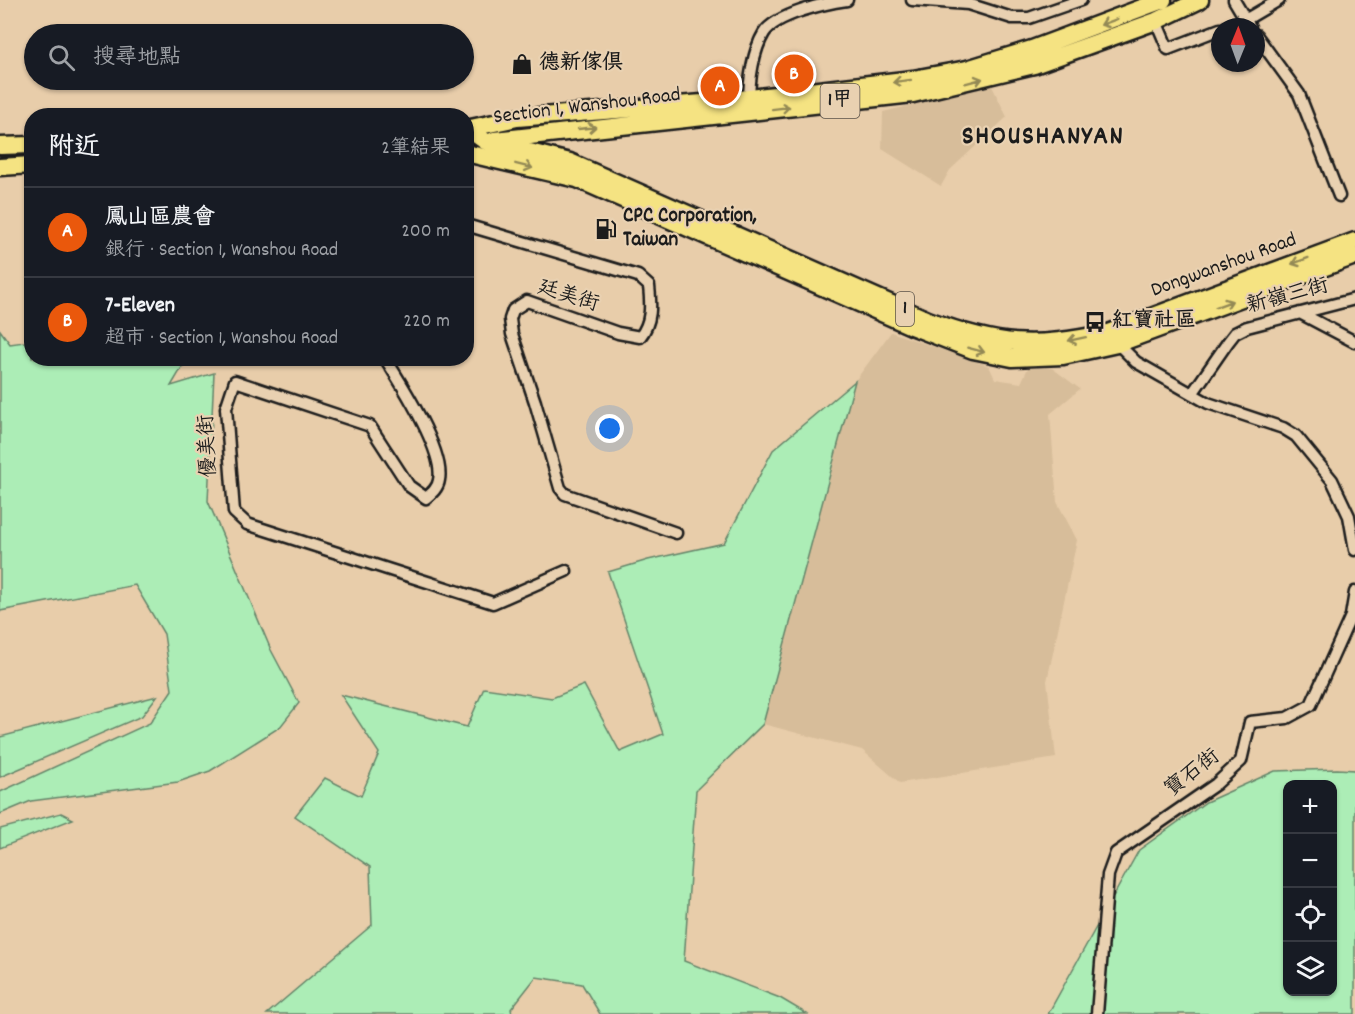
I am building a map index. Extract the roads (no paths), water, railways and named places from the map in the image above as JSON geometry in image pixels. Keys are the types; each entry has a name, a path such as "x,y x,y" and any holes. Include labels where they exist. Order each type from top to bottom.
{"main road":[{"name":"Section 1, Wanshou Road","path":"485,141 749,105 967,69 1095,28 1163,0"},
{"name":"Section 1, Wanshou Road","path":"474,132 517,118 913,94 968,83 1034,65 1156,21 1200,0"},
{"path":"558,131 555,137 561,160"},
{"name":"Dongwanshou Road","path":"474,137 561,160 917,315 973,336 1000,342 1029,344 1113,338 1355,255"},
{"path":"0,146 24,145"},
{"name":"Dongwanshou Road","path":"474,155 577,179 911,326 973,350 1012,358 1063,357 1355,241"},
{"path":"0,167 24,166"}],"street":[{"path":"749,105 753,63 765,31 776,22 803,11 847,0"},
{"path":"912,0 968,4 1012,18 1029,18 1081,0"},
{"path":"1234,0 1245,18"},
{"path":"1255,18 1279,0"},
{"path":"1156,21 1168,49 1211,32"},
{"path":"1265,47 1299,94 1340,196"},
{"name":"廷美街","path":"474,227 638,276 649,286 651,309 647,328 639,337 618,333 527,301 513,310 510,320 555,476 562,491 676,533"},
{"name":"新嶺三街","path":"1192,394 1235,333 1247,327 1355,299"},
{"path":"1300,313 1355,342"},
{"path":"1113,338 1136,362 1217,408 1283,428 1296,436 1332,480 1349,516 1355,550"},
{"name":"優美街","path":"389,366 428,435 438,463 440,479 435,490 426,498 409,486 370,426 235,381 226,408 234,512 247,524 493,603 566,571"},
{"name":"寶石街","path":"1097,1014 1108,875 1116,853 1216,784 1241,761 1250,722 1287,718 1311,705 1351,616 1355,592"}],"place":[{"name":"德新傢俱","path":"522,64"},
{"name":"7-Eleven","path":"794,74"},
{"name":"鳳山區農會","path":"720,86"},
{"name":"CPC Corporation, Taiwan","path":"606,229"},
{"name":"紅寶社區","path":"1095,322"}],"district":[{"name":"SHOUSHANYAN","path":"1043,137"}]}
